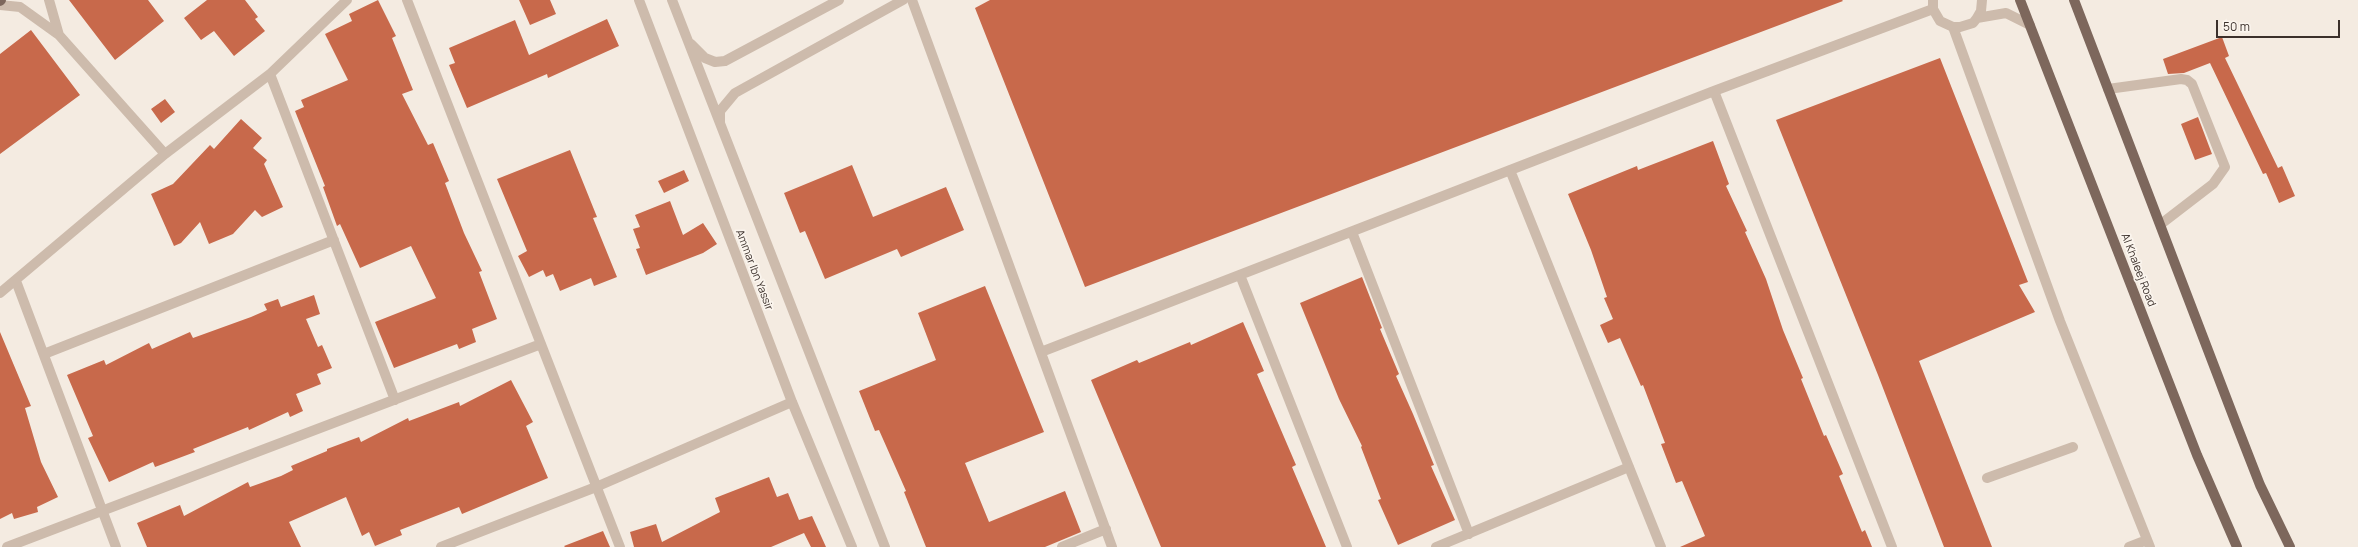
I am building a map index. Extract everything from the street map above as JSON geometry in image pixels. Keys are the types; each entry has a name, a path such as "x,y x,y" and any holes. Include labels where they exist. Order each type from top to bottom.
{"main road":[{"name":"Al Khaleej Road","path":"2020,0 2197,456 2237,547"},
{"path":"2074,0 2161,224 2236,426 2260,485 2290,547"}],"street":[{"path":"49,0 59,35"},
{"path":"0,293 165,154 270,74 347,0"},
{"path":"406,0 620,547"},
{"name":"Ammar Ibn Yassir","path":"639,0 792,402 852,547"},
{"name":"Ammar Ibn Yassir","path":"672,0 885,547"},
{"path":"687,38 694,49 705,58 716,62 725,62 839,0"},
{"path":"721,128 720,111 736,93 903,0"},
{"path":"912,0 1112,547"},
{"path":"1041,352 1714,91 1933,4 1940,21 1953,27 1966,26 1977,18 1981,11 1982,0"},
{"path":"0,5 20,7 59,35 165,154"},
{"path":"1977,18 2006,13 2030,25"},
{"path":"1953,27 2060,321 2148,544 2129,547"},
{"path":"270,74 395,400"},
{"path":"2108,89 2181,79 2187,80 2192,84 2225,167 2213,184 2161,224"},
{"path":"1714,91 1892,547"},
{"path":"1510,170 1661,547"},
{"path":"1352,232 1469,534"},
{"path":"44,354 334,240"},
{"path":"1240,275 1347,547"},
{"path":"16,281 104,511 116,547"},
{"path":"7,547 541,344"},
{"path":"441,547 596,486 792,402"},
{"path":"1987,478 2073,446"},
{"path":"1436,547 1630,467"},
{"path":"1062,547 1106,529"}],"building":[{"path":"69,0 148,0 164,21 115,60"},
{"path":"207,0 245,0 258,17 255,19 265,31 234,56 214,31 201,40 184,18"},
{"path":"378,0 396,36 392,38 413,90 402,94 428,145 433,143 449,181 445,183 464,233 482,271 479,272 497,319 472,329 476,342 459,349 457,344 394,368 375,322 436,298 411,246 360,268 340,224 337,226 323,187 325,186 295,111 304,107 301,100 348,80 325,34 352,21 349,14"},
{"path":"519,0 550,0 556,14 530,25"},
{"path":"990,0 1843,1 1085,287 975,8"},
{"path":"607,19 619,46 548,78 547,74 467,108 449,65 455,63 449,48 515,20 529,55"},
{"path":"31,30 80,95 0,154 0,54"},
{"path":"2222,37 2229,56 2225,58 2278,168 2282,166 2295,196 2279,203 2266,173 2263,174 2210,63 2184,73 2168,74 2163,59"},
{"path":"1940,58 2028,282 2019,285 2035,312 1919,361 1992,547 1944,547 1878,375 1776,120"},
{"path":"165,99 175,112 161,123 151,109"},
{"path":"2198,117 2212,154 2195,160 2181,124"},
{"path":"241,119 262,138 253,148 267,160 264,164 283,207 262,217 255,210 233,234 209,244 200,222 181,243 174,246 151,194 173,184 210,145 214,149"},
{"path":"1713,141 1729,184 1726,186 1747,231 1745,232 1766,279 1783,330 1803,378 1801,379 1824,436 1826,435 1843,474 1839,476 1862,532 1865,530 1872,547 1680,547 1705,536 1682,481 1676,483 1661,444 1665,443 1643,385 1641,386 1620,338 1608,343 1600,325 1613,319 1604,298 1607,297 1591,250 1568,194 1637,166 1638,170"},
{"path":"570,150 597,217 593,218 617,277 594,286 591,278 560,291 553,274 546,277 543,270 529,277 518,256 527,251 497,179"},
{"path":"852,165 873,217 946,187 964,230 901,257 897,249 825,279 805,231 800,233 784,193"},
{"path":"684,170 689,181 664,193 658,181"},
{"path":"670,201 683,235 703,223 717,244 703,253 646,275 636,249 640,248 633,229 640,227 635,215"},
{"path":"1362,277 1382,328 1380,329 1399,374 1396,376 1434,465 1431,466 1455,520 1398,545 1378,500 1381,499 1361,447 1362,446 1339,399 1300,303"},
{"path":"985,286 1044,432 965,463 989,522 1065,491 1081,532 1045,547 926,547 904,492 906,491 879,430 875,431 859,391 936,360 918,313"},
{"path":"314,295 320,314 306,319 318,347 322,345 332,368 317,374 321,384 296,394 303,411 290,417 288,412 249,430 248,427 193,449 195,452 155,467 153,462 109,482 88,438 93,436 67,375 104,360 106,365 149,343 152,349 190,332 193,338 267,310 264,304 278,299 281,307"},
{"path":"1243,322 1264,371 1257,374 1296,465 1292,467 1326,547 1161,547 1091,380 1137,360 1139,363 1190,342 1191,345"},
{"path":"0,332 31,406 25,408 41,462 58,497 37,507 38,512 14,519 12,513 0,519"},
{"path":"511,380 533,422 526,426 548,478 462,514 459,507 400,530 402,535 375,546 369,532 362,536 346,497 289,522 301,547 147,547 137,523 180,505 184,516 248,482 250,487 281,476 293,470 291,466 327,451 327,449 359,437 361,442 408,418 409,421 459,402 460,406"},
{"path":"769,477 777,497 788,493 799,520 812,516 826,547 811,547 804,533 771,547 634,547 630,532 656,524 662,542 720,512 715,498"},
{"path":"603,531 610,547 564,546"}]}
